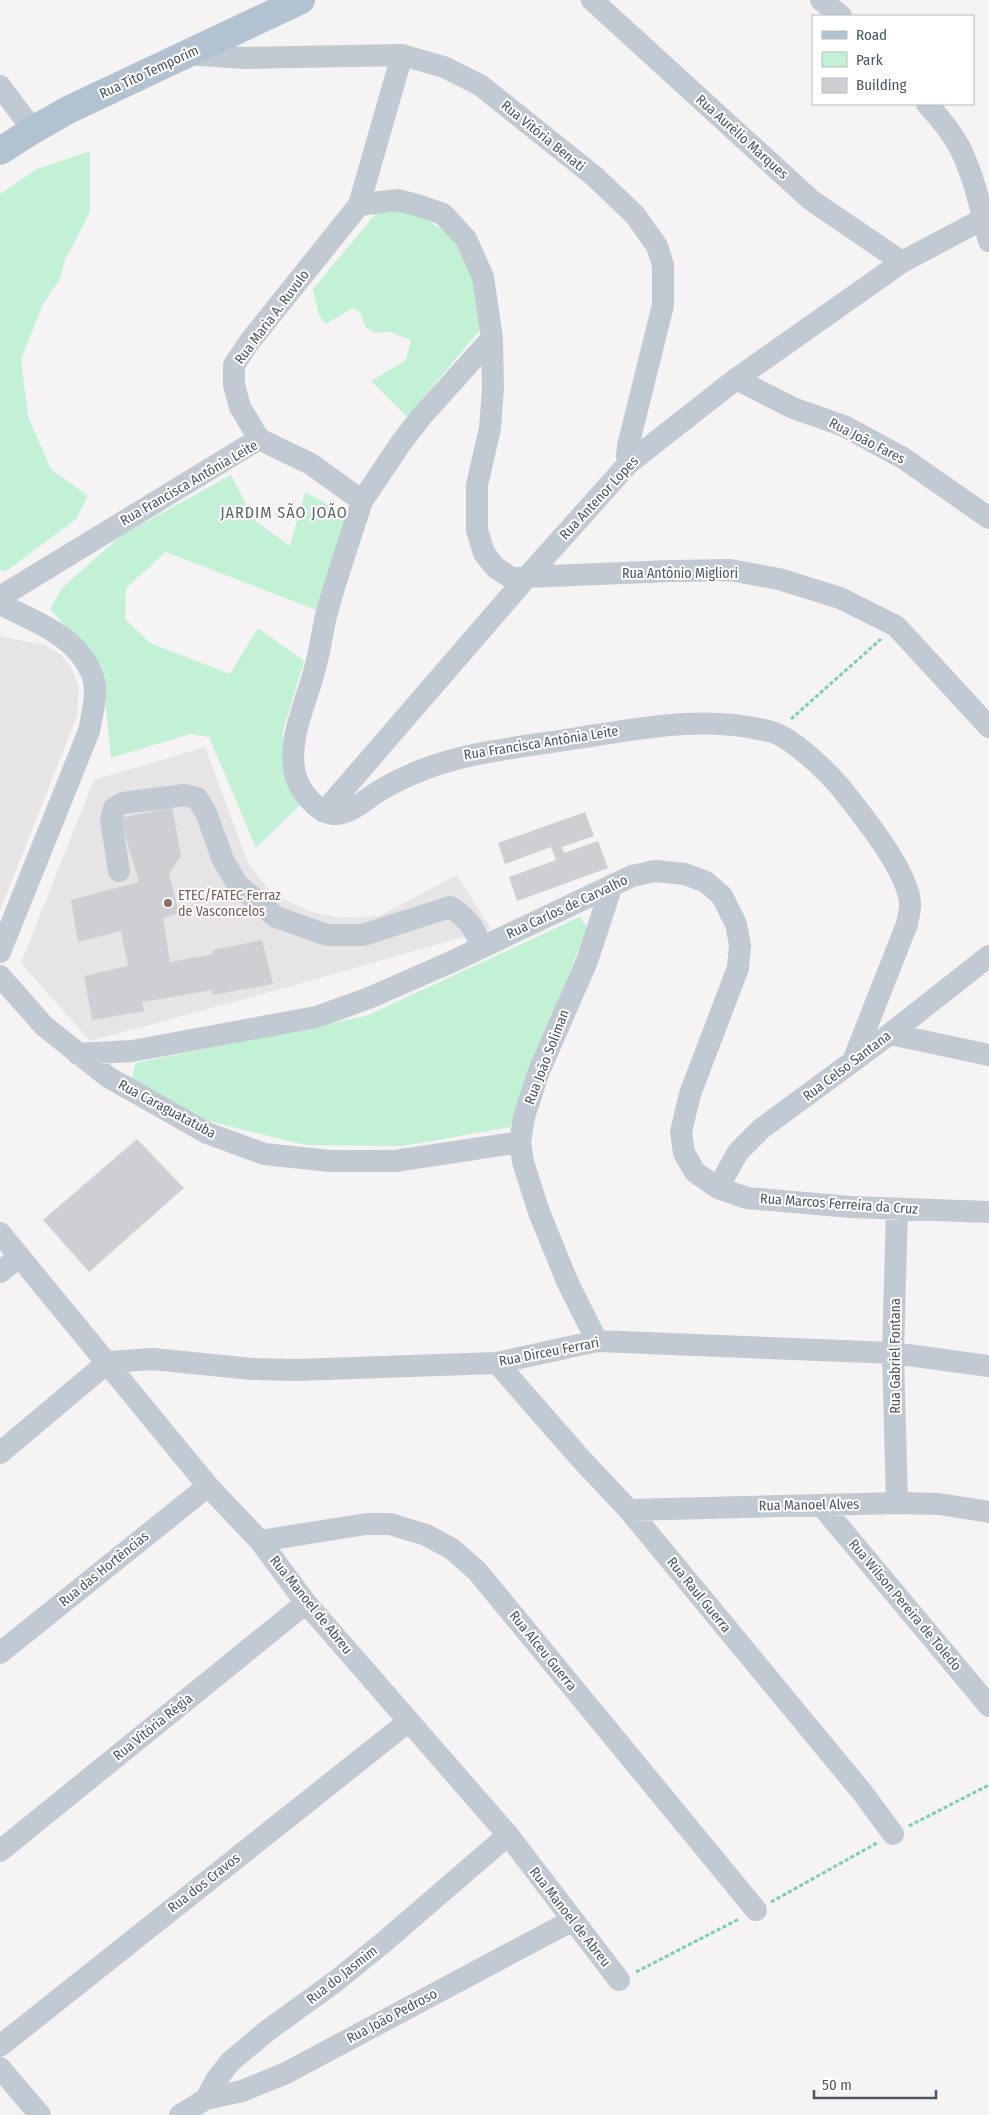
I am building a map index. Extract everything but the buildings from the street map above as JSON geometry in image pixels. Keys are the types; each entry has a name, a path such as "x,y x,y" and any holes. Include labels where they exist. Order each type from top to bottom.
{"main road":[{"name":"Rua Tito Temporim","path":"0,151 68,110 302,0"}],"street":[{"name":"Rua Aurèlio Marques","path":"592,0 811,200 902,262"},
{"path":"821,0 840,15"},
{"name":"Rua Vitória Benati","path":"186,54 245,58 402,55 444,67 480,85 594,176 635,215 657,246 663,264 663,305 628,446 627,456 629,463"},
{"path":"359,205 402,55"},
{"path":"0,86 33,130"},
{"path":"928,105 944,123 960,148 989,241"},
{"name":"Rua Antônio Migliori","path":"359,205 397,200 418,204 443,214 466,240 483,277 492,338 493,388 490,428 478,485 477,530 484,553 495,567 513,579 730,570 779,579 840,598 896,626 989,727"},
{"name":"Rua Maria A. Ruvulo","path":"259,439 240,407 234,385 234,365 250,340 359,205"},
{"name":"Rua Antenor Lopes","path":"324,812 527,577 629,463 736,379 902,262 983,219"},
{"path":"324,812 307,796 296,777 292,754 327,614 362,501 421,417 492,338"},
{"name":"Rua João Fares","path":"736,379 793,408 844,426 903,458 989,518"},
{"name":"Rua Francisca Antônia Leite","path":"0,597 259,439 311,464 362,501"},
{"path":"0,604 58,634 77,650 93,675 95,701 89,731 0,952"},
{"name":"Rua Francisca Antônia Leite","path":"324,812 334,814 343,812 420,771 462,756 644,726 703,723 740,726 775,733 806,754 834,780 858,809 906,883 910,904 907,924 854,1062"},
{"path":"119,871 111,820 114,808 123,804 184,795 197,798 206,813 223,860 237,884 276,917 327,935 363,935 450,907 464,915 475,929 482,947"},
{"name":"Rua Carlos de Carvalho","path":"78,1054 132,1051 316,1017 369,998 632,876 655,871 685,874 706,882 722,896 736,924 740,945 738,968 690,1094 681,1132 684,1152 695,1172"},
{"name":"Rua João Soliman","path":"597,1341 567,1281 539,1212 523,1162 520,1142 524,1117 539,1071 587,961 612,885"},
{"name":"Rua Celso Santana","path":"718,1188 738,1152 761,1129 854,1062 989,956"},
{"name":"Rua Caraguatatuba","path":"0,976 44,1026 108,1077 207,1133 264,1154 330,1161 394,1161 520,1142"},
{"path":"890,1034 989,1055"},
{"path":"108,1077 132,1051"},
{"name":"Rua Marcos Ferreira da Cruz","path":"695,1172 718,1188 747,1198 897,1209 989,1212"},
{"name":"Rua Gabriel Fontana","path":"897,1209 893,1353 897,1503"},
{"name":"Rua Manoel de Abreu","path":"0,1233 108,1362 208,1486 260,1541 306,1603 508,1835 619,1980"},
{"path":"0,1272 20,1257"},
{"name":"Rua Dirceu Ferrari","path":"108,1362 153,1359 261,1370 497,1362 597,1341 893,1353 989,1366"},
{"path":"0,1453 108,1362"},
{"name":"Rua Raul Guerra","path":"497,1362 581,1459 629,1510 862,1792 894,1834"},
{"name":"Rua das Hortências","path":"0,1653 208,1486"},
{"name":"Rua Manoel Alves","path":"629,1510 897,1503 939,1504 989,1512"},
{"name":"Rua Wilson Pereira de Toledo","path":"822,1505 989,1706"},
{"name":"Rua Alceu Guerra","path":"260,1541 381,1523 426,1535 452,1548 477,1571 756,1910"},
{"name":"Rua Vitória Régia","path":"0,1851 306,1603"},
{"name":"Rua dos Cravos","path":"0,2046 409,1721"},
{"name":"Rua do Jasmim","path":"180,2115 206,2099 216,2080 230,2062 384,1942 508,1835"},
{"name":"Rua João Pedroso","path":"206,2099 242,2091 286,2073 573,1920"},
{"path":"0,2068 40,2115"}],"path":[{"path":"775,733 896,626"},
{"path":"619,1980 756,1910 894,1834 989,1785"}],"shaded area":[{"path":"0,636 44,645 61,655 72,669 79,688 77,716 0,910"},
{"name":"ETEC/FATEC Ferraz de Vasconcelos","path":"205,747 248,863 271,893 311,912 342,918 379,916 457,875 491,929 90,1041 21,963 94,780"}],"green space":[{"path":"90,151 90,212 65,260 59,281 43,304 21,359 28,417 51,469 88,496 76,519 5,572 0,569 0,194 37,169"},
{"path":"389,209 417,214 451,235 475,281 485,324 407,417 371,381 406,360 411,340 390,332 375,333 366,328 360,312 353,308 326,324 319,316 313,289 379,210"},
{"path":"231,475 254,520 290,546 305,492 348,516 316,610 166,552 126,588 125,619 150,643 230,674 258,628 304,661 282,734 300,805 256,848 209,737 190,734 111,758 102,666 50,609 62,588 122,535"},
{"path":"580,917 587,927 510,1127 403,1146 306,1145 204,1120 131,1081 136,1063 366,1016"}],"place":[{"name":"ETEC/FATEC Ferraz de Vasconcelos","path":"168,903"}],"district":[{"name":"JARDIM SÃO JOÃO","path":"284,512"}]}
